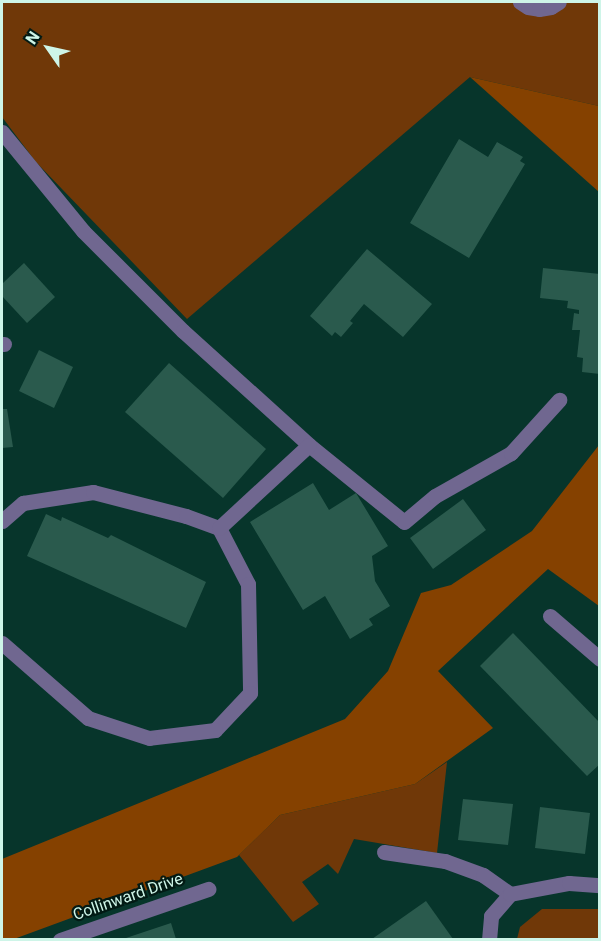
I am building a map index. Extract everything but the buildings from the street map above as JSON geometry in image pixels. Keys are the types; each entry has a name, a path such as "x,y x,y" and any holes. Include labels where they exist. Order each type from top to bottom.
{"street":[{"path":"520,2 528,7 539,9 551,7 559,2"},
{"path":"2,132 83,231 183,331 309,445 404,522 435,496 511,453 559,400"},
{"path":"219,528 309,445"},
{"path":"2,521 23,503 93,492 186,516 219,528 248,584 250,693 215,730 149,738 88,718 2,644"},
{"path":"550,616 600,659"},
{"path":"384,852 445,861 483,875 510,894"},
{"path":"489,939 491,916 510,894 569,883 600,885"},
{"name":"Collinward Drive","path":"60,939 208,889"}],"shaded area":[{"path":"2,2 599,2 599,106 470,77 187,319 36,162 2,117"},
{"path":"470,77 599,106 599,192"},
{"path":"599,445 599,606 548,569 438,671 493,728 415,784 280,815 237,857 14,939 2,939 2,859 345,719 388,671 421,593 451,585 532,531"},
{"path":"447,762 437,853 354,839 338,874 328,864 302,882 319,904 293,922 239,855 280,815 415,784"},
{"path":"542,909 599,909 599,939 517,939 520,927"}]}
